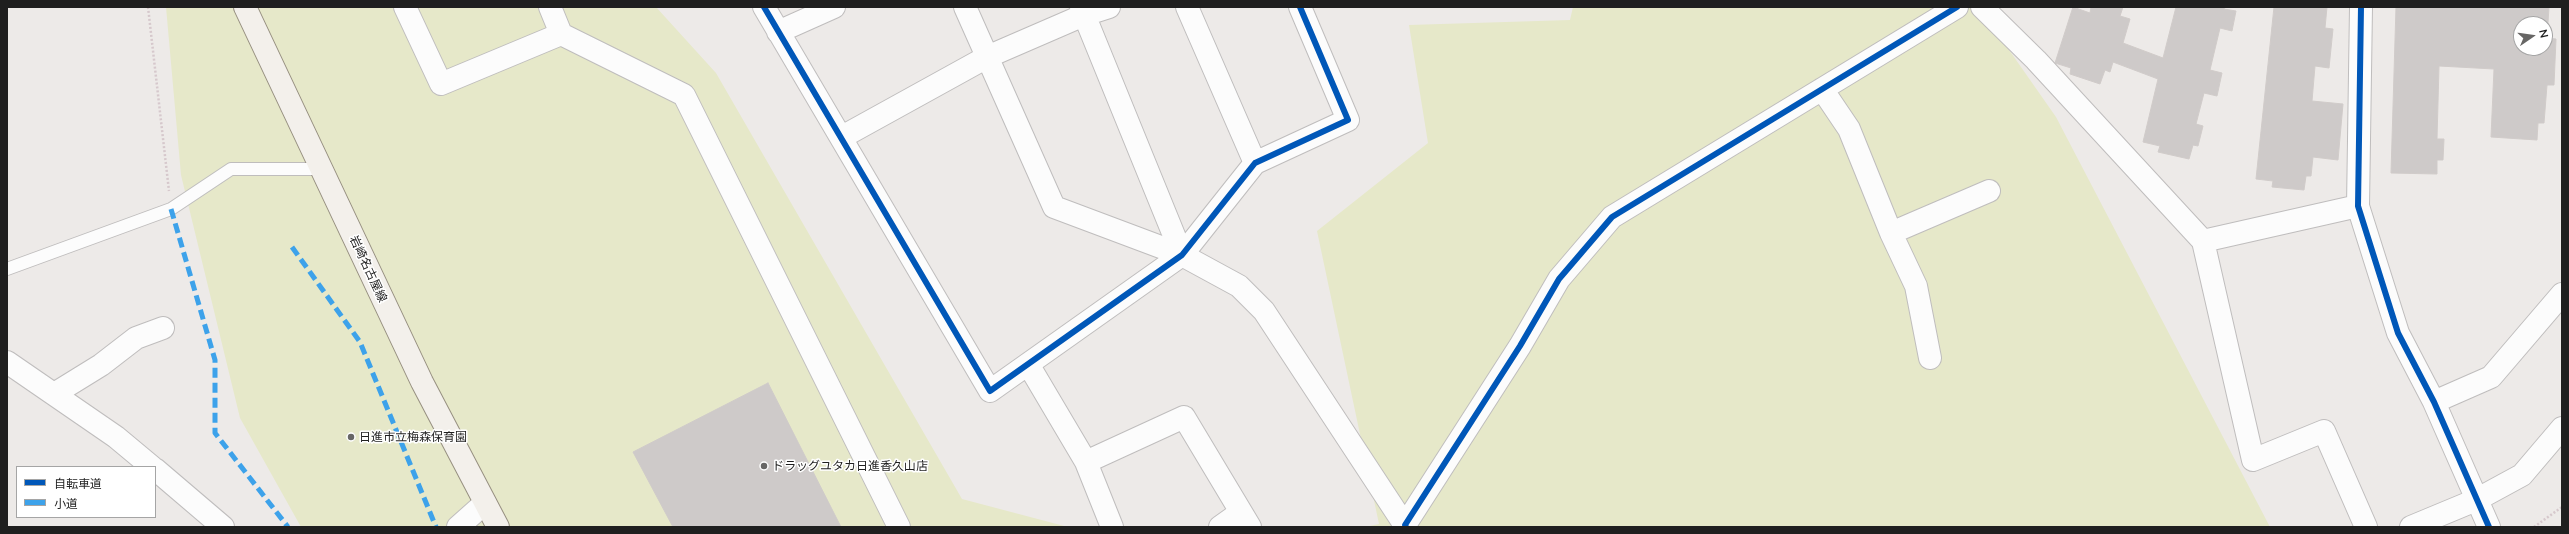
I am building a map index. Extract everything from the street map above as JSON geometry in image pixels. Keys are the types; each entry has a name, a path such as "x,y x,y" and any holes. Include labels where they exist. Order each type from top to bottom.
{"main road":[{"name":"岩崎名古屋線","path":"245,7 320,169 422,382 498,527"}],"street":[{"path":"405,7 441,84 561,34"},
{"path":"550,7 561,34 684,96 899,527"},
{"path":"764,7 842,137 990,391 1182,255 1255,163 1348,120 1300,7"},
{"path":"778,32 834,7"},
{"path":"965,7 1054,207 1182,255 1239,286 1264,311 1406,526 1520,346 1559,279 1612,217 1957,7"},
{"path":"842,137 987,58 1082,11 1109,7"},
{"path":"1188,7 1255,163"},
{"path":"1982,7 2036,60 2203,241 2253,460 2324,431 2366,527"},
{"path":"2361,7 2358,206 2398,332 2434,402 2489,527"},
{"path":"1082,11 1182,255"},
{"path":"1822,89 1850,129 1891,233 1916,286 1930,358"},
{"path":"1891,233 1989,190"},
{"path":"2203,241 2358,206"},
{"path":"2434,402 2491,377 2562,294"},
{"path":"54,394 101,365 136,338 163,328"},
{"path":"7,362 116,436 151,466"},
{"path":"1028,364 1086,462 1112,527"},
{"path":"1086,462 1184,417 1246,520 1220,527"},
{"path":"2411,527 2476,500 2522,475 2562,428"},
{"path":"156,470 223,527"},
{"path":"458,527 485,503"}],"lane":[{"path":"7,269 171,209 230,169 320,169"}],"path":[{"path":"148,7 171,209"},
{"path":"2534,527 2562,507"}],"green space":[{"path":"166,7 656,7 716,73 962,499 1068,527 301,527 240,418 181,175"},
{"path":"1573,7 1979,7 2056,117 2270,527 1365,527 1379,524 1317,231 1428,143 1409,25 1570,20"}],"building":[{"path":"2073,7 2090,13 2091,7 2123,7 2120,16 2130,19 2123,43 2163,58 2176,7 2225,7 2224,9 2236,11 2232,31 2220,28 2210,70 2222,73 2217,96 2204,93 2196,124 2203,126 2198,146 2193,145 2189,159 2158,152 2160,146 2143,142 2158,79 2113,62 2110,72 2105,70 2100,84 2070,74 2071,68 2055,63"},
{"path":"2274,7 2327,7 2325,28 2333,29 2329,68 2315,66 2312,101 2343,104 2338,160 2313,157 2311,176 2306,176 2304,190 2272,187 2273,181 2256,179"},
{"path":"2396,7 2549,7 2548,16 2513,16 2513,56 2553,56 2553,39 2556,39 2554,85 2547,85 2544,123 2538,123 2537,140 2491,137 2494,69 2439,66 2437,139 2444,139 2443,160 2437,160 2437,174 2391,173"},
{"path":"768,383 841,527 673,527 633,452"}],"marked path":[{"path":"171,209 215,360 215,433 288,527"},
{"path":"292,247 360,342 436,527"}],"cycle path":[{"path":"764,7 990,391 1182,255 1255,163 1348,120 1300,7"},
{"path":"1406,527 1405,525 1520,346 1559,279 1612,217 1957,7"},
{"path":"2361,7 2358,206 2398,333 2434,402 2489,527"}],"place":[{"name":"日進市立梅森保育園","path":"351,437"},
{"name":"ドラッグユタカ日進香久山店","path":"764,466"}]}
